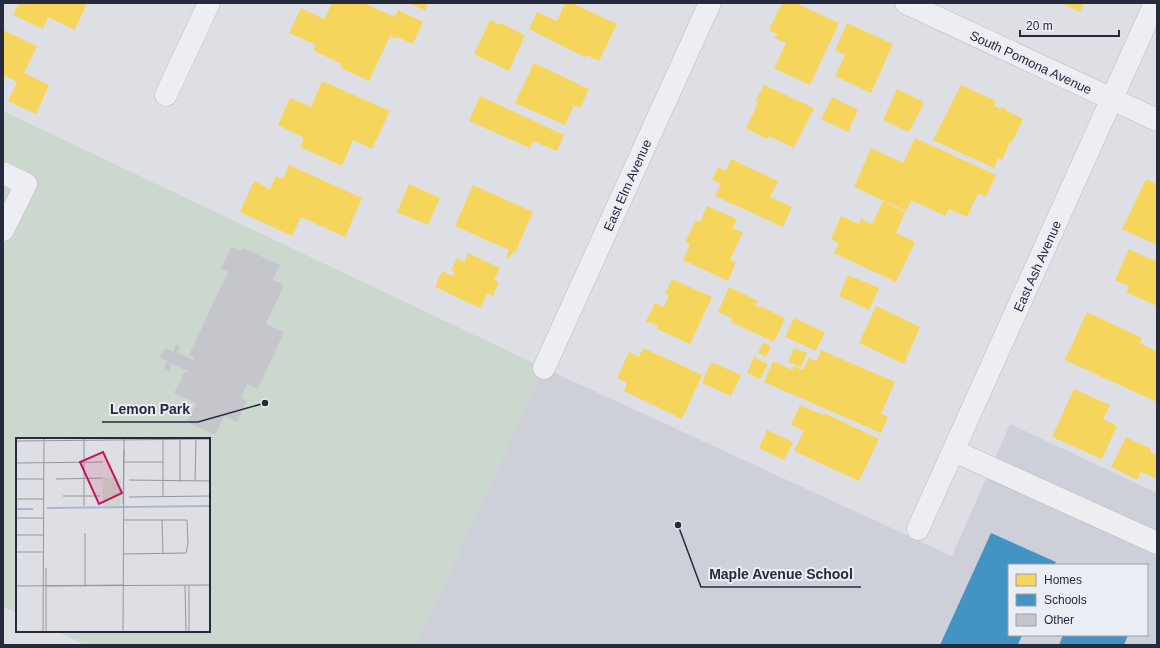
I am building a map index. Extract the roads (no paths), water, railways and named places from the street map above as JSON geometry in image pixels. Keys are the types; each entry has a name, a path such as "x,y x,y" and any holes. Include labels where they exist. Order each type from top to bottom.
{"street":[{"path":"166,95 209,3"},
{"name":"East Elm Avenue","path":"544,368 710,3"},
{"name":"South Pomona Avenue","path":"906,3 1157,120"},
{"name":"East Ash Avenue","path":"918,529 1156,3"},
{"path":"3,173 26,184 3,230"},
{"path":"954,451 1157,543"}],"place":[{"name":"Lemon Park","path":"265,403"},
{"name":"Maple Avenue School","path":"678,525"}]}
